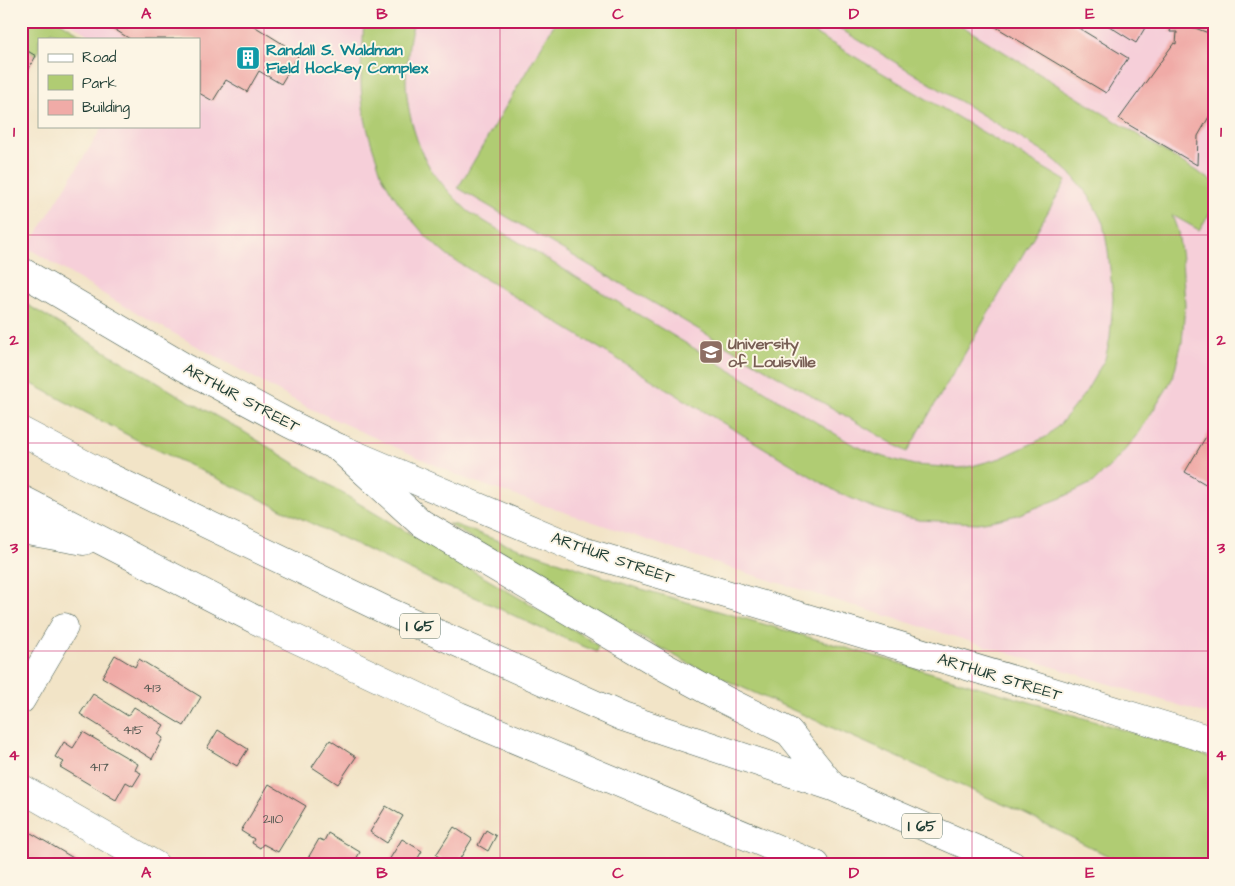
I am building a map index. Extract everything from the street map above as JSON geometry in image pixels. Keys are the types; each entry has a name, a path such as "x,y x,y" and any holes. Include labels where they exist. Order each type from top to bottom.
{"main road":[{"name":"ARTHUR STREET","path":"21,271 184,367 338,448 582,551 1214,741"},
{"name":"I 65","path":"21,431 101,473 384,610 624,717 833,787 1012,865"},
{"path":"338,448 421,523 669,670 789,732 833,787"},
{"path":"21,499 256,620 459,716 816,865"},
{"path":"21,530 110,545"},
{"path":"21,700 64,627"},
{"path":"21,788 155,865"}],"shaded area":[{"name":"University of Louisville","path":"67,21 1214,21 1214,716 727,567 466,479 307,407 110,298 28,248 102,128 200,128 200,38 93,38"}],"green space":[{"path":"21,21 59,21 86,38 64,38 51,31 47,38 38,38 38,52 36,55 21,46"},
{"path":"365,21 415,21 409,42 406,89 415,134 422,154 429,166 445,187 469,212 852,444 877,455 914,465 960,468 1001,458 1046,437 1061,423 1085,393 1105,359 1110,338 1113,298 1103,223 1089,196 1070,173 1050,156 827,21 954,21 1214,182 1214,207 1199,230 1172,215 1178,232 1182,259 1185,305 1182,342 1173,377 1137,436 1117,459 1094,482 1061,498 1017,515 977,523 919,520 871,507 837,492 449,257 431,241 405,212 391,191 381,174 372,145 362,103 361,89"},
{"path":"556,21 794,21 1066,181 907,452 458,188"},
{"path":"21,301 178,395 241,430 371,511 584,636 598,646 597,652 540,628 477,598 444,586 281,509 139,441 21,378"},
{"path":"448,524 456,525 631,586 892,661 1187,749 1214,759 1214,865 1126,865 1027,815 690,664 618,625"}],"building":[{"name":"Randall S. Waldman Field Hockey Complex","path":"101,21 246,21 299,54 281,84 259,71 247,92 226,80 213,101 200,94 200,38 128,38"},
{"path":"986,21 1067,21 1128,58 1106,93"},
{"path":"1101,21 1149,21 1136,43"},
{"path":"1171,27 1195,28 1214,35 1214,108 1198,136 1197,165 1119,119 1174,43 1176,44 1177,32 1170,32"},
{"path":"21,47 36,56 21,82"},
{"path":"1214,423 1214,489 1185,472"},
{"path":"115,655 135,667 139,659 201,697 184,726 102,677"},
{"path":"93,694 128,716 134,707 164,725 158,734 163,738 152,759 80,714"},
{"path":"218,730 248,749 237,766 207,748"},
{"path":"83,732 138,764 135,770 141,773 133,786 126,782 116,800 60,767 64,762 55,757 64,742 73,748"},
{"path":"330,740 356,757 338,784 312,767"},
{"path":"269,784 306,806 278,852 263,844 260,848 252,843 254,839 241,831"},
{"path":"386,806 403,816 387,843 370,832"},
{"path":"454,827 472,839 456,865 452,865 436,855"},
{"path":"26,830 80,862 79,865 21,865 21,838"},
{"path":"486,830 496,836 488,851 478,845"},
{"path":"328,833 360,852 353,865 304,865 319,839 324,841"},
{"path":"402,839 422,851 414,865 386,865"}],"place":[{"name":"Randall S. Waldman Field Hockey Complex","path":"248,58"},
{"name":"University of Louisville","path":"711,352"}]}
